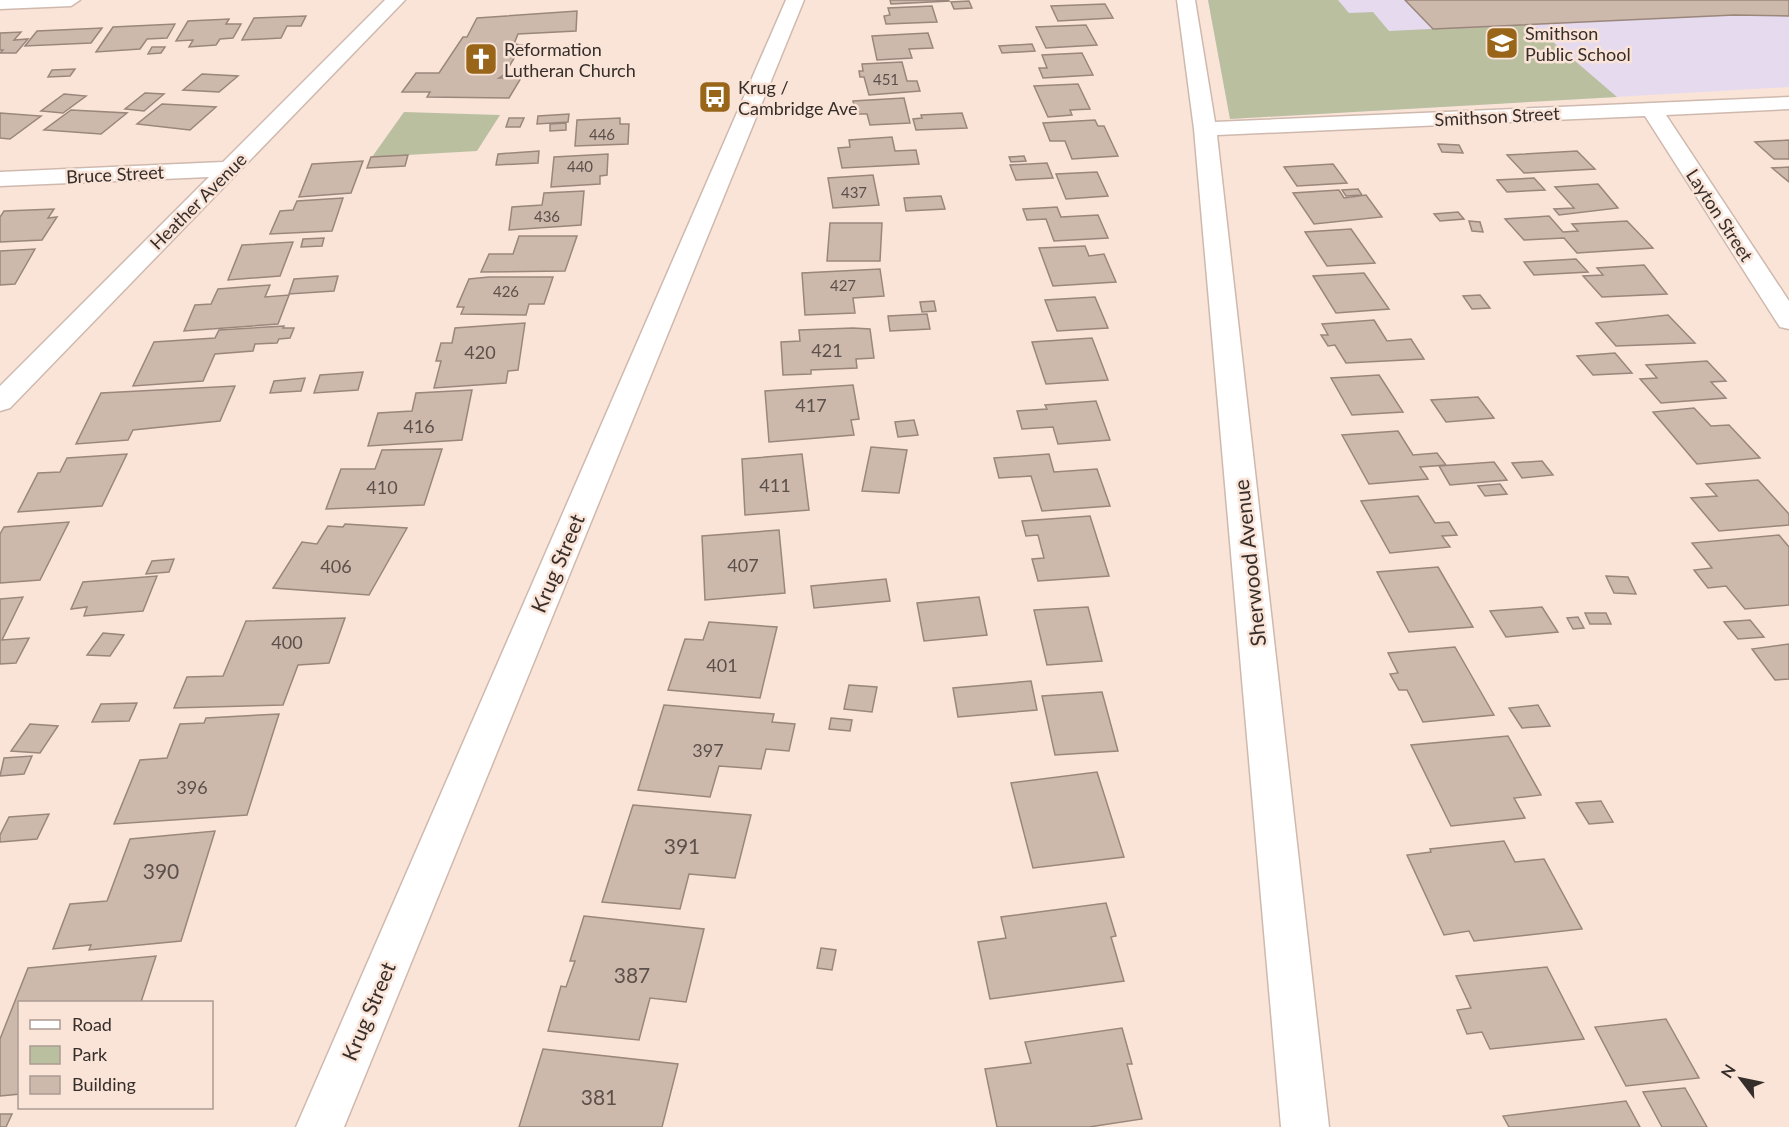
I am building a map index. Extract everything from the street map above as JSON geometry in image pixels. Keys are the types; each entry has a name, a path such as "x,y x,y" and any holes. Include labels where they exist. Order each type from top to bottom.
{"street":[{"path":"0,3 71,0"},
{"name":"Heather Avenue","path":"0,402 396,0"},
{"name":"Krug Street","path":"320,1127 795,0"},
{"name":"Sherwood Avenue","path":"1186,0 1205,129 1305,1127"},
{"name":"Smithson Street","path":"1205,129 1789,103"},
{"name":"Layton Street","path":"1651,109 1789,321"},
{"name":"Bruce Street","path":"0,179 230,169"}],"shaded area":[{"name":"Smithson Public School","path":"1208,0 1789,0 1789,87 1230,119"}],"green space":[{"path":"1208,0 1338,0 1349,13 1373,12 1389,31 1532,24 1617,97 1230,119"},
{"path":"404,112 500,115 477,151 372,157"}],"building":[{"path":"890,0 948,0 949,1 891,4"},
{"path":"1405,0 1789,0 1789,16 1734,15 1433,29"},
{"path":"969,1 972,8 954,9 951,2"},
{"path":"1105,4 1113,18 1058,21 1051,6"},
{"path":"932,6 937,22 886,24 884,16 890,15 888,8"},
{"name":"Reformation Lutheran Church","path":"577,11 576,31 518,34 514,44 522,45 504,75 499,78 521,78 509,98 427,97 430,92 402,92 416,73 439,73 463,37 467,37 477,18"},
{"path":"306,16 301,26 287,26 281,38 242,40 254,18"},
{"path":"229,19 226,24 241,24 233,38 220,39 216,45 189,47 193,40 176,41 188,21"},
{"path":"175,24 167,38 147,39 140,49 96,52 113,27"},
{"path":"1086,25 1097,45 1046,48 1036,27"},
{"path":"102,28 91,43 25,46 37,31"},
{"path":"21,32 14,40 28,39 16,53 0,53 3,50 0,50 0,33"},
{"path":"928,33 933,48 909,49 912,58 877,60 872,36"},
{"path":"1032,44 1035,51 1002,53 999,46"},
{"path":"152,47 165,47 161,53 148,54"},
{"path":"1082,53 1093,75 1043,78 1039,68 1047,68 1042,55"},
{"path":"902,62 907,81 917,81 920,91 869,95 864,77 860,77 859,71 863,71 862,64"},
{"path":"75,69 70,76 48,77 52,70"},
{"path":"202,74 238,76 219,92 183,90"},
{"path":"1078,84 1090,109 1070,110 1072,115 1048,117 1034,86"},
{"path":"145,93 164,94 144,111 125,109"},
{"path":"64,94 86,96 63,113 41,111"},
{"path":"904,98 910,123 870,125 867,114 856,114 853,101"},
{"path":"162,104 216,107 190,130 137,124"},
{"path":"71,110 127,113 101,134 44,130"},
{"path":"0,113 41,116 10,139 0,138"},
{"path":"962,113 967,128 916,130 913,119 922,118 921,115"},
{"path":"569,114 568,122 537,124 538,116"},
{"path":"509,118 524,118 520,127 506,127"},
{"path":"620,118 620,124 629,124 628,144 575,146 577,120"},
{"path":"1095,120 1098,126 1104,126 1118,156 1072,159 1065,141 1050,141 1043,123"},
{"path":"566,123 566,130 550,131 550,124"},
{"path":"892,137 895,151 916,150 919,164 842,168 838,148 850,147 849,140"},
{"path":"1789,140 1789,159 1774,159 1755,142"},
{"path":"1438,144 1459,145 1463,153 1442,152"},
{"path":"539,151 538,163 496,165 498,154"},
{"path":"1577,151 1595,169 1524,173 1507,155"},
{"path":"608,154 607,175 600,176 600,184 551,187 554,157"},
{"path":"408,155 405,166 367,168 371,157"},
{"path":"1024,156 1026,161 1011,162 1009,157"},
{"path":"363,161 351,193 299,197 312,164"},
{"path":"1047,163 1053,178 1016,180 1010,165"},
{"path":"1333,164 1347,183 1297,186 1284,167"},
{"path":"1789,167 1789,182 1772,168"},
{"path":"1097,172 1108,196 1066,199 1056,174"},
{"path":"873,175 879,205 833,208 828,178"},
{"path":"1534,178 1545,190 1507,192 1497,180"},
{"path":"1598,184 1618,208 1559,215 1554,209 1574,208 1555,187"},
{"path":"1358,189 1362,195 1346,196 1342,190"},
{"path":"1339,190 1344,198 1366,195 1382,217 1314,224 1293,193"},
{"path":"584,191 581,225 509,230 512,207 542,205 544,193"},
{"path":"941,196 945,209 906,211 904,198"},
{"path":"343,198 332,231 270,234 280,211 293,210 297,201"},
{"path":"1057,207 1061,217 1098,215 1108,238 1054,241 1046,219 1027,220 1023,209"},
{"path":"54,209 48,218 57,217 42,240 0,242 0,217 4,211"},
{"path":"1458,212 1464,219 1440,221 1434,214"},
{"path":"1549,216 1563,232 1578,231 1572,224 1627,221 1653,248 1577,253 1564,238 1524,240 1505,219"},
{"path":"1469,221 1480,222 1483,232 1472,231"},
{"path":"830,223 882,223 880,261 827,261"},
{"path":"1351,229 1375,263 1327,266 1305,232"},
{"path":"519,236 577,236 565,271 481,272 489,254 513,254"},
{"path":"324,238 322,246 301,247 303,239"},
{"path":"293,242 280,276 228,280 242,245"},
{"path":"1085,246 1089,256 1104,254 1116,282 1053,286 1039,248"},
{"path":"35,249 15,284 0,285 0,251"},
{"path":"1576,259 1588,272 1534,275 1524,262"},
{"path":"1644,265 1667,294 1602,297 1583,276 1603,275 1597,268"},
{"path":"880,269 884,296 853,298 855,313 805,315 802,273"},
{"path":"1364,273 1389,309 1336,313 1313,276"},
{"path":"338,276 334,291 289,294 294,279"},
{"path":"553,277 544,304 529,304 526,315 461,314 464,307 457,307 469,279"},
{"path":"270,285 265,297 289,295 278,324 184,331 195,305 211,304 218,289"},
{"path":"1480,295 1490,308 1472,309 1463,296"},
{"path":"1095,297 1108,328 1057,331 1045,300"},
{"path":"934,301 936,311 922,312 920,302"},
{"path":"927,314 930,329 890,331 888,316"},
{"path":"1668,315 1695,343 1616,346 1596,323"},
{"path":"1374,320 1387,341 1411,339 1424,359 1346,363 1335,345 1328,346 1321,335 1328,335 1322,324"},
{"path":"525,323 518,370 508,371 506,383 434,388 441,361 436,361 441,343 452,343 455,328"},
{"path":"284,326 283,328 294,328 290,338 279,339 277,343 255,344 253,351 215,354 203,381 133,386 154,342 215,338 219,330"},
{"path":"870,329 874,358 856,359 857,368 811,370 811,374 783,375 781,342 800,341 799,330"},
{"path":"1092,338 1108,380 1046,384 1032,342"},
{"path":"1615,353 1632,373 1593,375 1577,356"},
{"path":"1707,361 1726,381 1711,382 1726,398 1661,403 1640,379 1657,378 1646,365"},
{"path":"363,372 358,390 314,393 320,375"},
{"path":"1379,375 1403,412 1352,415 1331,378"},
{"path":"305,378 301,391 270,393 274,381"},
{"path":"853,385 859,419 851,420 854,435 769,442 765,391"},
{"path":"235,386 220,421 133,430 128,440 76,444 101,393"},
{"path":"472,390 462,440 368,446 378,413 412,411 416,393"},
{"path":"1478,397 1494,418 1446,422 1431,400"},
{"path":"1096,401 1110,440 1058,444 1053,427 1022,429 1017,411 1047,409 1045,405"},
{"path":"1694,408 1711,426 1729,425 1760,458 1697,464 1653,412"},
{"path":"914,420 918,435 898,437 895,422"},
{"path":"1398,431 1413,455 1437,453 1446,465 1420,467 1428,479 1369,484 1342,435"},
{"path":"871,447 907,450 899,493 862,491"},
{"path":"442,449 424,505 326,509 341,469 375,469 382,450"},
{"path":"127,454 102,506 18,512 38,473 60,472 67,458"},
{"path":"802,454 809,510 745,515 742,459"},
{"path":"1049,454 1054,472 1097,469 1110,506 1042,511 1031,476 999,478 994,458"},
{"path":"1542,461 1553,475 1522,478 1512,463"},
{"path":"1494,462 1507,480 1450,485 1439,466"},
{"path":"1758,480 1789,514 1789,525 1719,531 1691,498 1717,496 1706,484"},
{"path":"1500,484 1507,494 1485,496 1478,486"},
{"path":"1418,496 1435,523 1449,522 1457,535 1442,536 1450,547 1390,553 1361,501"},
{"path":"1090,516 1109,576 1038,581 1032,559 1044,558 1038,535 1026,536 1022,521"},
{"path":"69,522 40,580 0,583 0,534 4,527"},
{"path":"345,524 407,528 369,595 273,588 302,542 317,544 328,526 343,527"},
{"path":"779,530 785,593 705,600 702,536"},
{"path":"1779,535 1789,547 1789,605 1745,609 1726,586 1708,588 1694,570 1712,568 1692,543"},
{"path":"174,559 169,572 146,574 152,561"},
{"path":"1438,567 1473,627 1409,632 1377,572"},
{"path":"157,576 143,611 84,616 87,607 71,609 83,582"},
{"path":"1606,576 1628,577 1636,594 1614,593"},
{"path":"886,579 890,601 814,608 811,586"},
{"path":"23,597 2,640 29,638 16,663 0,664 0,599"},
{"path":"979,597 987,635 924,641 917,603"},
{"path":"1088,607 1102,661 1047,665 1034,610"},
{"path":"1542,607 1558,632 1506,637 1490,611"},
{"path":"1585,613 1606,613 1611,624 1590,624"},
{"path":"1578,617 1584,628 1573,629 1567,618"},
{"path":"345,618 329,663 298,665 283,705 174,708 187,677 223,676 246,621"},
{"path":"1750,620 1764,637 1738,639 1724,622"},
{"path":"709,622 777,627 760,698 668,690 685,639 703,640"},
{"path":"103,633 124,635 110,656 87,655"},
{"path":"1789,644 1789,679 1775,680 1752,649"},
{"path":"1455,647 1494,715 1423,722 1407,690 1399,690 1390,674 1398,673 1388,653"},
{"path":"1031,681 1037,710 958,717 953,688"},
{"path":"849,685 877,687 872,712 844,709"},
{"path":"1102,692 1118,751 1055,755 1042,696"},
{"path":"137,703 129,721 92,722 101,704"},
{"path":"664,705 774,714 772,722 795,724 789,751 766,749 761,769 719,766 710,797 638,790"},
{"path":"1538,705 1550,726 1522,728 1509,708"},
{"path":"279,714 247,815 114,824 140,760 167,758 180,724 204,723 206,718"},
{"path":"831,718 852,720 850,731 829,729"},
{"path":"30,724 58,726 40,753 11,751"},
{"path":"1508,736 1541,795 1514,798 1525,818 1451,826 1411,745"},
{"path":"32,756 24,774 0,776 4,758"},
{"path":"1097,772 1124,857 1033,868 1011,783"},
{"path":"1601,801 1613,822 1589,824 1576,803"},
{"path":"633,805 751,815 735,878 689,874 680,909 602,902"},
{"path":"49,814 37,839 0,842 0,835 9,817"},
{"path":"215,831 181,941 89,950 91,945 53,949 70,904 107,901 130,839"},
{"path":"1504,841 1515,862 1544,859 1582,929 1474,941 1469,931 1444,935 1407,855 1431,852 1430,849"},
{"path":"1106,903 1116,936 1111,937 1124,981 990,999 978,942 1006,938 1001,917"},
{"path":"584,916 704,929 686,1002 650,998 639,1040 548,1031 561,986 566,987 575,961 570,961"},
{"path":"821,948 836,950 832,970 817,968"},
{"path":"156,956 141,1001 18,1001 18,1094 0,1096 0,1039 28,968"},
{"path":"1547,967 1584,1039 1490,1049 1482,1032 1467,1034 1457,1010 1471,1008 1456,976"},
{"path":"1666,1019 1699,1078 1626,1086 1595,1027"},
{"path":"1122,1028 1132,1064 1127,1064 1142,1119 1089,1127 997,1127 985,1069 1031,1063 1025,1042"},
{"path":"543,1049 678,1064 662,1127 519,1127"},
{"path":"1685,1088 1707,1127 1662,1127 1643,1092"},
{"path":"1626,1101 1640,1127 1509,1127 1503,1116"},
{"path":"0,1114 12,1114 6,1127 0,1127"}],"place":[{"name":"Smithson Public School","path":"1502,43"},
{"name":"Reformation Lutheran Church","path":"481,59"},
{"name":"Krug / Cambridge Ave","path":"715,97"}]}
